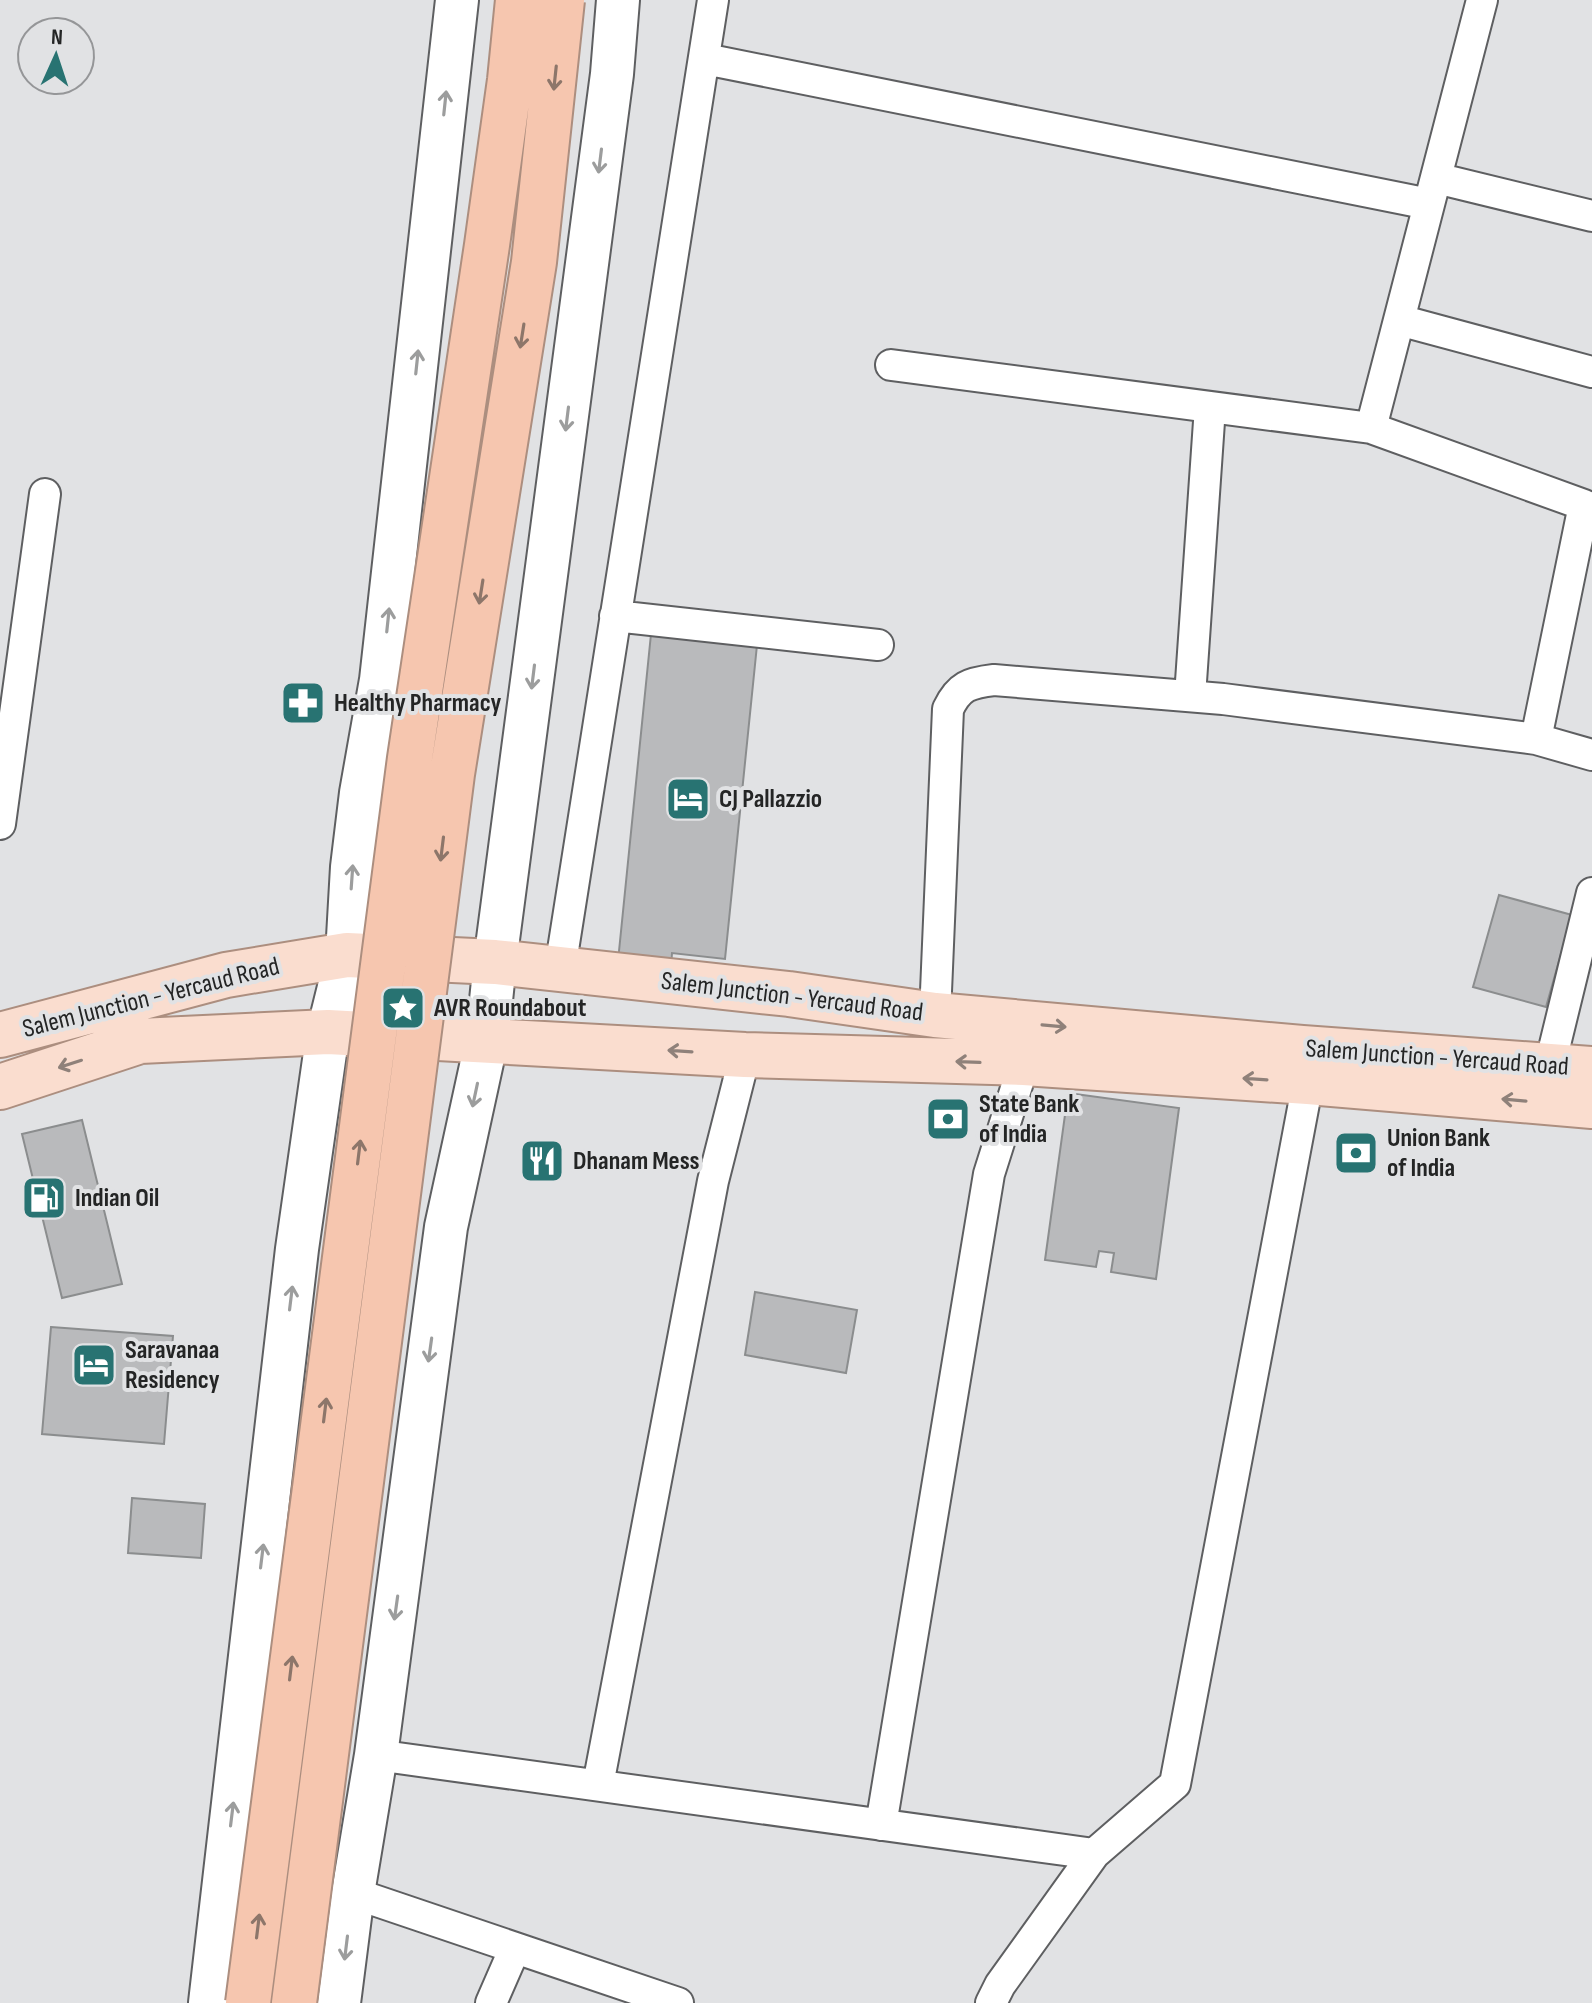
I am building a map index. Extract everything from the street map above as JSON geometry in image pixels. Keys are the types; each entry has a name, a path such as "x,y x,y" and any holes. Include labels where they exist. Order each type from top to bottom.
{"highway":[{"path":"248,2003 410,758 490,230 518,0"},
{"path":"294,2003 452,774 534,262 562,0"}],"main road":[{"name":"Salem Junction - Yercaud Road","path":"0,1035 226,975 347,955 495,962 789,994 935,1015 1302,1048 1571,1067"},
{"path":"0,1087 140,1041 328,1032 745,1055 1024,1063 1308,1082 1592,1106"}],"street":[{"path":"210,2003 297,1249 328,1032 347,955 359,808 381,680 457,0"},
{"path":"339,2003 376,1755 446,1227 487,1039 612,74 618,0"},
{"path":"560,969 713,0"},
{"path":"1371,428 1482,0"},
{"path":"705,59 1433,191 1592,216"},
{"path":"1399,320 1592,372"},
{"path":"891,365 1371,428 1584,505 1536,739"},
{"path":"1190,696 1210,407"},
{"path":"0,824 45,494"},
{"path":"615,616 878,645"},
{"path":"935,1015 946,722 954,695 971,682 994,680 1190,696 1536,739 1592,755"},
{"path":"1571,1067 1592,893"},
{"path":"598,1785 713,1181 745,1055"},
{"path":"881,1825 989,1174 1024,1063"},
{"path":"991,2003 1000,1985 1094,1854 1175,1784 1308,1082"},
{"path":"376,1755 1094,1854"},
{"path":"353,1893 678,2003"},
{"path":"491,2003 515,1948"}],"building":[{"name":"CJ Pallazzio","path":"651,634 757,645 725,959 672,953 671,967 618,961"},
{"path":"1499,895 1572,915 1546,1007 1473,987"},
{"path":"1068,1093 1179,1108 1156,1279 1111,1272 1114,1253 1099,1251 1096,1267 1045,1260"},
{"path":"82,1120 122,1284 62,1298 22,1134"},
{"path":"755,1292 857,1310 846,1373 745,1355"},
{"path":"51,1327 173,1336 164,1444 42,1434"},
{"path":"132,1498 205,1504 201,1558 128,1553"}],"place":[{"name":"Healthy Pharmacy","path":"303,703"},
{"name":"CJ Pallazzio","path":"688,799"},
{"name":"AVR Roundabout","path":"403,1008"},
{"name":"State Bank of India","path":"948,1119"},
{"name":"Union Bank of India","path":"1356,1153"},
{"name":"Dhanam Mess","path":"542,1161"},
{"name":"Indian Oil","path":"44,1198"},
{"name":"Saravanaa Residency","path":"94,1365"}]}
